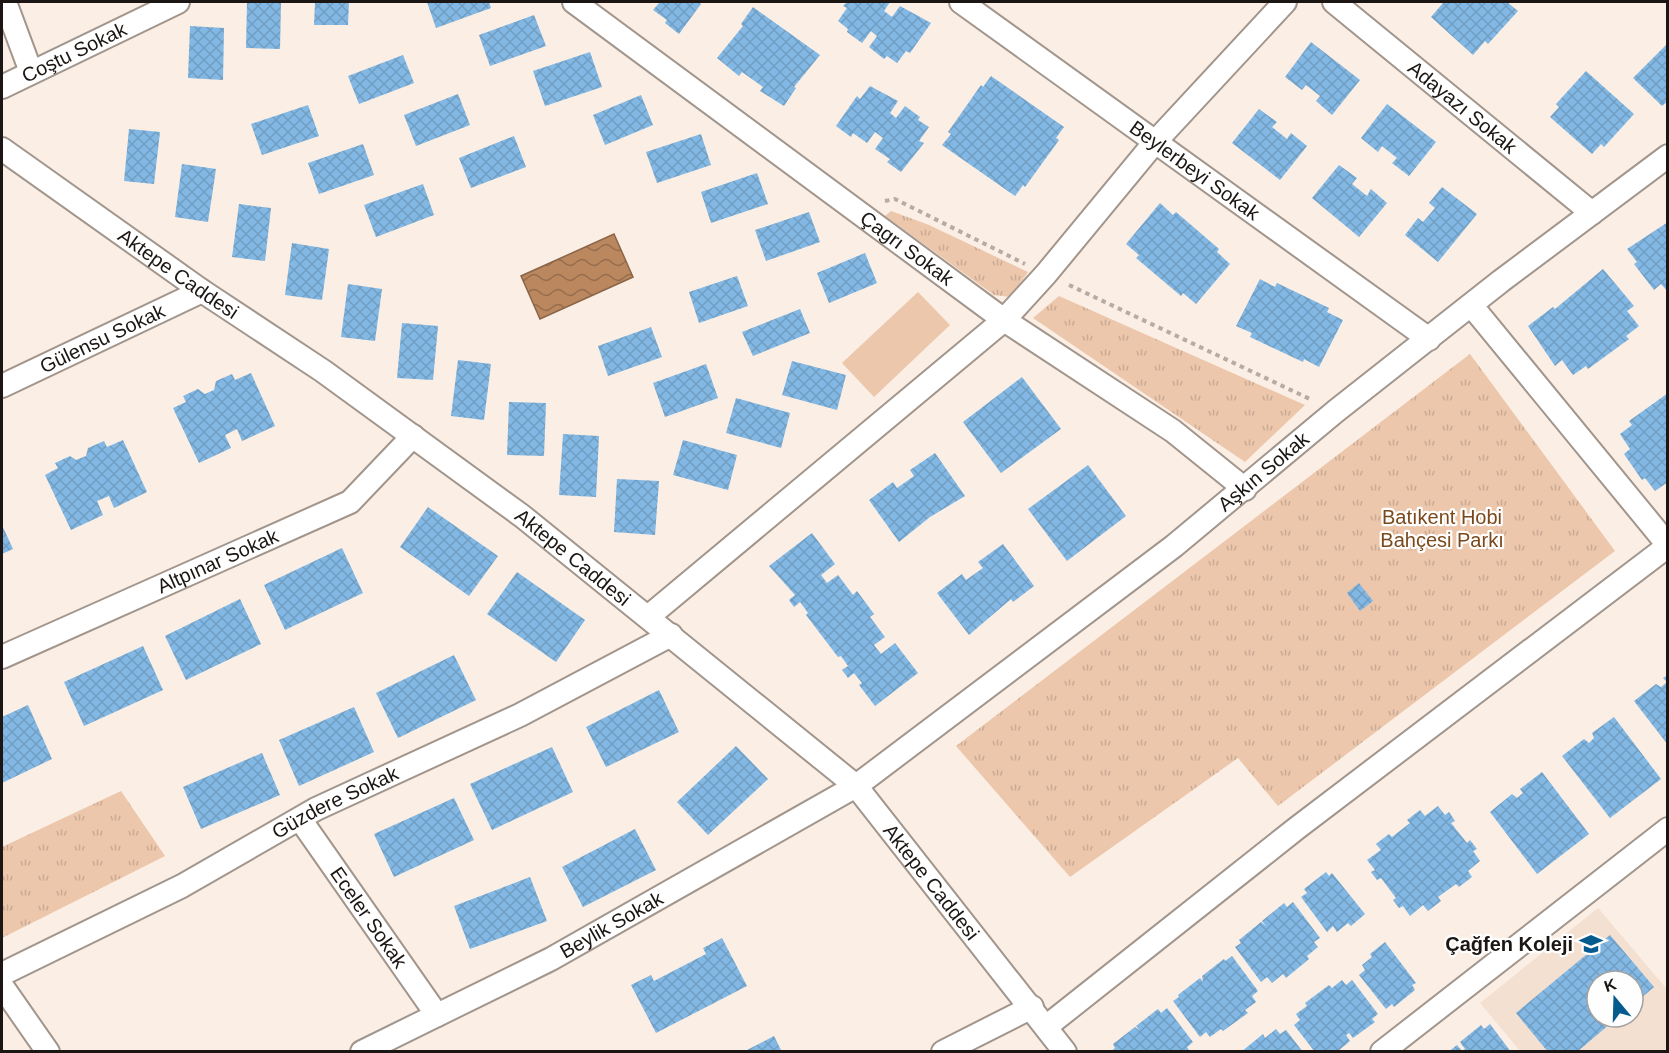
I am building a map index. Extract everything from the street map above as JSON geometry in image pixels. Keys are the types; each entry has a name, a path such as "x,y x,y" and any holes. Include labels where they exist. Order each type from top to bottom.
{"street":[{"path":"5,2 32,72"},
{"name":"Coştu Sokak","path":"2,87 178,2"},
{"name":"Çagrı Sokak","path":"574,2 1004,320 1173,431 1245,489"},
{"name":"Beylerbeyi Sokak","path":"961,2 1429,339"},
{"path":"648,617 1004,320 1046,274 1155,142 1285,2"},
{"name":"Adayazı Sokak","path":"1334,2 1361,9 1592,213"},
{"name":"Aktepe Caddesi","path":"2,149 202,291 323,371 522,516 671,634 856,786 1047,1026 1065,1052"},
{"name":"Aşkın Sokak","path":"856,786 1174,546 1336,411 1471,305 1668,156"},
{"name":"Gülensu Sokak","path":"2,386 202,291"},
{"path":"1047,1026 1297,828 1668,545 1471,305"},
{"name":"Altpınar Sokak","path":"2,657 350,501 412,436"},
{"name":"Güzdere Sokak","path":"2,974 182,886 316,809 520,715 671,634"},
{"name":"Beylik Sokak","path":"363,1052 551,959 856,786"},
{"name":"Eceler Sokak","path":"300,819 437,1015"},
{"path":"1382,1052 1668,829"},
{"path":"2,986 48,1052"},
{"path":"943,1052 1032,1007"}],"path":[{"path":"849,207 896,199 1046,274 1336,411"}],"shaded area":[{"name":"Çağfen Koleji","path":"1598,908 1667,989 1667,1051 1520,1051 1480,1003"}],"green space":[{"path":"891,211 929,225 1028,272 1010,297 994,295 885,216"},
{"path":"918,292 950,325 874,397 842,363"},
{"path":"1059,296 1305,405 1245,462 1033,318"},
{"name":"Batıkent Hobi Bahçesi Parkı","path":"1470,354 1615,551 1278,806 1238,758 1070,877 956,746"},
{"path":"121,791 165,856 2,938 2,847"}],"water":[{"path":"614,234 633,277 540,319 521,276"}],"building":[{"path":"247,2 281,2 280,49 246,48"},
{"path":"315,2 349,2 348,25 314,25"},
{"path":"427,2 489,2 491,8 436,28"},
{"path":"660,2 698,2 701,4 679,34 665,23 667,20 653,10"},
{"path":"847,2 890,2 884,11 892,17 900,6 931,23 910,53 906,51 897,63 887,56 884,59 869,47 877,36 871,31 862,43 847,32 848,29 838,21 847,8 843,6"},
{"path":"1441,2 1507,2 1518,11 1488,44 1485,41 1473,55 1431,17 1443,3"},
{"path":"753,7 820,55 794,87 796,88 784,106 760,91 763,87 742,72 739,76 717,58 743,26 741,24"},
{"path":"534,15 546,46 490,66 479,35"},
{"path":"190,26 224,28 223,80 188,78"},
{"path":"1311,42 1360,80 1332,115 1316,101 1320,96 1306,85 1302,90 1285,77"},
{"path":"1668,43 1668,101 1662,106 1633,78"},
{"path":"590,52 602,87 545,106 533,71"},
{"path":"403,55 414,83 359,104 348,76"},
{"path":"1586,71 1634,114 1604,147 1601,144 1592,154 1550,117 1559,107 1556,104"},
{"path":"991,76 1064,127 1056,138 1059,140 1025,187 1023,185 1015,196 942,145 951,134 948,132 981,85 983,87"},
{"path":"870,86 898,101 890,113 896,118 905,106 920,117 918,120 929,127 919,141 924,143 901,172 887,162 890,159 875,149 883,138 875,132 867,143 853,133 851,137 836,126 857,96 860,99"},
{"path":"458,94 470,125 416,146 404,115"},
{"path":"641,95 653,125 605,145 593,115"},
{"path":"1387,104 1436,142 1409,176 1392,163 1397,158 1382,146 1378,152 1361,138"},
{"path":"308,105 319,136 262,155 251,124"},
{"path":"1259,109 1277,122 1272,127 1287,139 1291,133 1307,146 1280,180 1232,143"},
{"path":"129,129 160,132 154,184 124,181"},
{"path":"701,134 711,165 657,183 646,152"},
{"path":"514,136 526,167 471,188 459,158"},
{"path":"363,144 374,175 319,194 308,163"},
{"path":"182,164 216,169 208,222 175,217"},
{"path":"1339,165 1357,178 1352,184 1367,196 1371,189 1387,203 1359,237 1312,198"},
{"path":"757,173 768,204 711,223 701,192"},
{"path":"423,184 434,215 376,237 364,205"},
{"path":"1442,187 1477,214 1438,262 1405,235 1418,218 1423,222 1435,208 1429,203"},
{"path":"1160,203 1173,215 1176,212 1219,249 1217,252 1230,264 1196,304 1183,293 1181,296 1136,258 1139,255 1126,244"},
{"path":"239,204 271,208 265,261 232,257"},
{"path":"809,212 820,242 766,261 755,230"},
{"path":"1668,222 1668,292 1661,284 1654,290 1634,264 1637,262 1627,249"},
{"path":"292,243 329,249 322,300 285,295"},
{"path":"865,253 877,283 829,303 817,273"},
{"path":"1603,269 1634,306 1627,311 1639,326 1626,336 1629,339 1588,369 1586,366 1573,375 1562,360 1555,366 1528,326 1553,307 1555,309"},
{"path":"737,276 748,306 699,323 689,292"},
{"path":"1260,279 1275,287 1277,283 1329,308 1327,312 1343,320 1319,367 1250,337 1252,333 1236,326"},
{"path":"348,284 382,289 375,341 341,337"},
{"path":"800,309 810,333 753,356 742,332"},
{"path":"402,323 438,326 433,380 397,378"},
{"path":"651,327 662,357 608,376 598,346"},
{"path":"458,360 491,364 484,420 451,416"},
{"path":"792,361 846,375 837,410 782,395"},
{"path":"706,364 718,398 665,417 653,383"},
{"path":"251,373 275,426 242,441 237,429 225,435 231,448 199,463 173,408 186,402 183,396 198,389 205,394 214,390 216,381 232,374 235,380"},
{"path":"1022,377 1061,429 1001,473 963,422"},
{"path":"1668,393 1668,482 1655,491 1645,478 1642,480 1624,454 1630,449 1620,434 1632,425 1629,421"},
{"path":"736,398 790,413 781,448 726,433"},
{"path":"509,402 546,403 544,456 507,455"},
{"path":"563,434 599,436 596,497 559,495"},
{"path":"123,440 147,492 114,508 109,496 97,501 103,515 71,530 45,475 58,468 55,463 70,456 76,460 86,456 88,448 104,441 107,447"},
{"path":"683,440 737,455 728,490 673,475"},
{"path":"935,453 965,496 930,517 899,542 869,500 893,482 897,488 914,476 910,470"},
{"path":"1088,465 1126,516 1067,561 1028,509"},
{"path":"617,479 659,481 655,535 614,532"},
{"path":"428,507 498,556 469,596 400,547"},
{"path":"2,525 13,549 2,554"},
{"path":"812,533 835,564 821,575 827,583 838,575 853,595 857,591 874,614 870,617 885,637 874,645 881,654 895,643 918,673 875,706 859,685 862,683 854,673 848,678 842,670 848,666 841,656 838,657 806,615 808,613 800,602 794,607 789,600 795,595 769,566"},
{"path":"1003,544 1034,586 1013,602 1011,599 969,635 937,593 962,574 966,580 983,568 978,562"},
{"path":"342,548 363,593 285,630 264,585"},
{"path":"517,572 585,620 556,662 487,614"},
{"path":"1359,583 1373,601 1360,611 1347,593"},
{"path":"240,599 261,644 186,680 165,636"},
{"path":"143,646 163,690 84,726 64,682"},
{"path":"454,655 476,700 398,738 376,693"},
{"path":"1668,675 1668,745 1634,701 1656,684 1661,687 1667,682 1663,678"},
{"path":"659,690 679,732 606,767 586,727"},
{"path":"28,705 52,759 2,783 2,717"},
{"path":"354,707 374,752 299,786 279,740"},
{"path":"1614,717 1661,779 1610,818 1562,756 1584,739 1589,743 1594,738 1592,733"},
{"path":"736,746 768,779 708,835 677,802"},
{"path":"552,747 573,792 492,830 470,784"},
{"path":"262,753 280,795 201,829 183,787"},
{"path":"1542,772 1589,834 1537,874 1490,812 1512,794 1517,798 1523,793 1520,789"},
{"path":"454,798 474,840 394,877 374,834"},
{"path":"1438,806 1445,815 1449,812 1455,821 1451,823 1467,843 1470,840 1477,849 1473,851 1480,861 1468,871 1472,877 1459,887 1456,884 1438,897 1441,901 1428,911 1423,905 1410,916 1403,906 1399,908 1393,900 1396,898 1381,878 1377,880 1371,872 1375,870 1367,860 1381,850 1376,844 1389,834 1392,837 1410,823 1407,820 1420,810 1425,816"},
{"path":"635,829 656,870 583,907 562,867"},
{"path":"1326,872 1329,876 1332,873 1365,914 1351,926 1348,923 1337,932 1333,926 1327,932 1301,897 1307,893 1304,889"},
{"path":"530,877 547,921 470,949 454,906"},
{"path":"1293,902 1320,938 1314,942 1318,947 1307,956 1309,959 1286,978 1283,974 1272,983 1267,977 1261,982 1235,947 1241,943 1239,940 1261,922 1266,926 1262,921 1284,903 1287,907"},
{"path":"1610,935 1639,969 1585,969 1585,1029 1604,1029 1577,1052 1548,1052 1516,1013"},
{"path":"722,938 747,986 656,1033 631,985 651,975 654,981 706,954 703,948"},
{"path":"1385,942 1416,983 1412,985 1415,990 1394,1007 1392,1004 1386,1009 1359,975 1365,970 1362,965 1372,957 1370,954"},
{"path":"1232,956 1258,991 1252,996 1256,1002 1245,1010 1248,1013 1223,1031 1221,1029 1210,1037 1206,1032 1200,1037 1173,1001 1200,978 1203,982 1202,976 1224,959 1225,961"},
{"path":"1645,976 1654,987 1645,995"},
{"path":"1342,980 1346,985 1352,980 1378,1014 1372,1019 1375,1022 1353,1038 1349,1033 1346,1035 1350,1041 1337,1052 1315,1052 1294,1025 1300,1020 1296,1014 1307,1006 1305,1003 1329,985 1332,988"},
{"path":"1167,1008 1193,1042 1187,1047 1190,1052 1110,1052 1115,1048 1113,1044 1135,1027 1140,1031 1136,1026 1158,1009 1161,1013"},
{"path":"1490,1024 1511,1052 1448,1052 1457,1045 1462,1051 1465,1049 1460,1042 1481,1025 1484,1029"},
{"path":"1276,1029 1280,1034 1286,1030 1303,1052 1241,1052 1263,1034 1265,1038"},
{"path":"774,1036 782,1052 743,1052"}],"place":[{"name":"Çağfen Koleji","path":"1591,944"}]}
